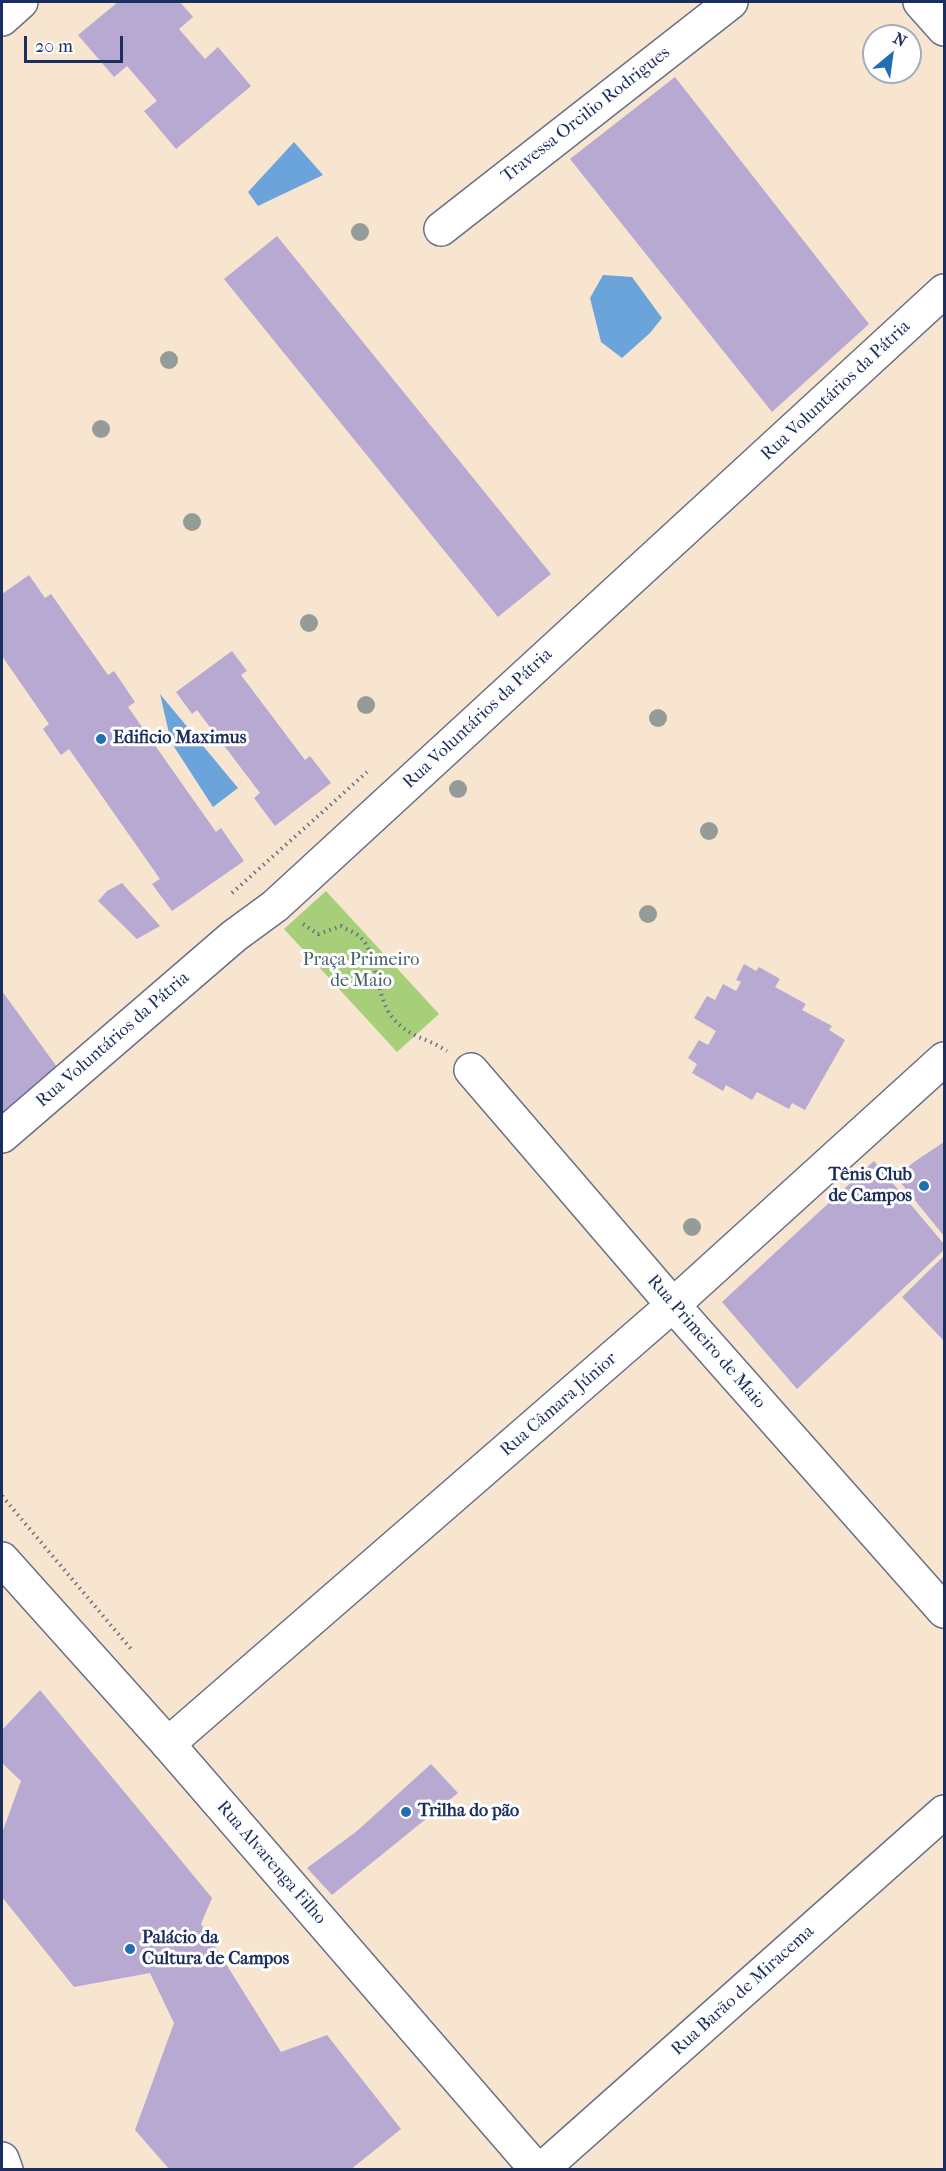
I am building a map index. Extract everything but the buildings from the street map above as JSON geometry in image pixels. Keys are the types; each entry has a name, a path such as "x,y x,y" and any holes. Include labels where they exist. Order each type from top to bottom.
{"main road":[{"path":"2,19 21,2"},
{"name":"Travessa Orcilio Rodrigues","path":"441,230 731,2"},
{"path":"920,2 945,28"},
{"name":"Rua Voluntários da Pátria","path":"2,1136 234,936 275,906 945,291"},
{"name":"Rua Câmara Júnior","path":"168,1744 674,1305 945,1059"},
{"name":"Rua Primeiro de Maio","path":"471,1070 674,1305 945,1611"},
{"name":"Rua Alvarenga Filho","path":"2,1559 168,1744 539,2169"},
{"name":"Rua Barão de Miracema","path":"539,2169 945,1812"},
{"path":"2,2159 6,2169"}],"path":[{"path":"275,906 318,934 341,926 362,938 371,956 376,978 390,1015 406,1033 439,1046 471,1070"}],"green space":[{"name":"Praça Primeiro de Maio","path":"326,891 439,1014 397,1052 284,929"}],"water":[{"path":"294,142 323,175 258,206 248,192"},
{"path":"603,275 632,277 662,318 650,333 622,358 601,342 590,298"},
{"path":"160,694 238,788 213,807 171,742"}],"place":[{"name":"Edificio Maximus","path":"101,739"},
{"name":"Tênis Club de Campos","path":"924,1186"},
{"name":"Trilha do pão","path":"406,1812"},
{"name":"Palácio da Cultura de Campos","path":"130,1949"}]}
